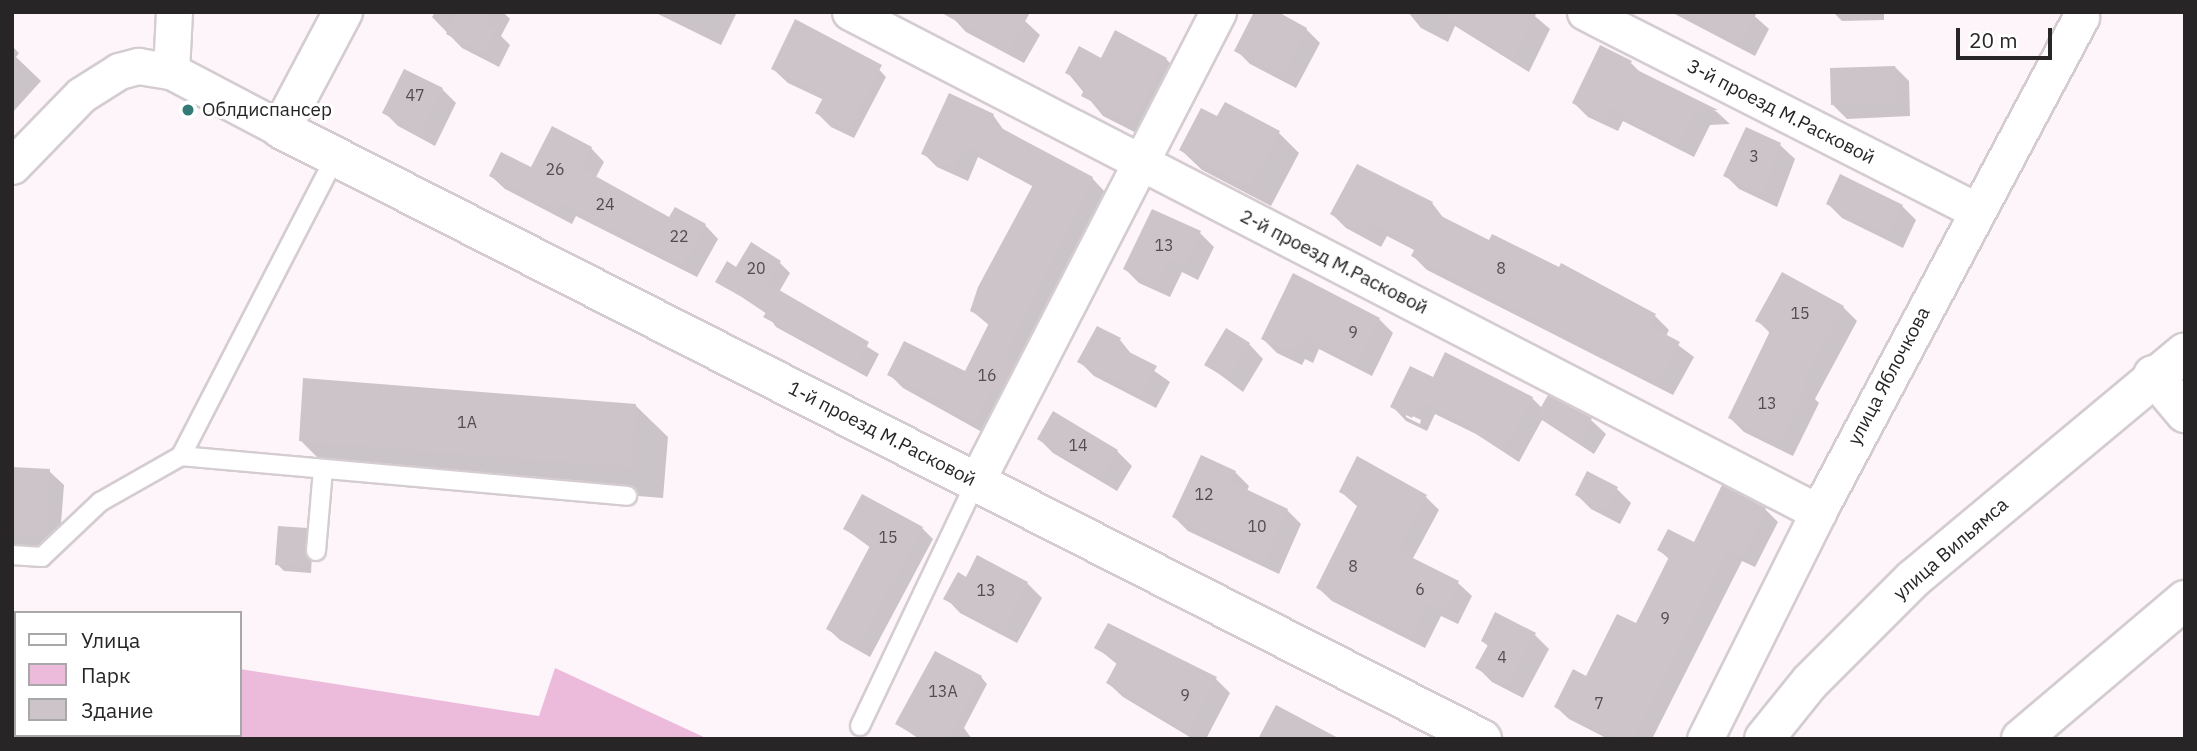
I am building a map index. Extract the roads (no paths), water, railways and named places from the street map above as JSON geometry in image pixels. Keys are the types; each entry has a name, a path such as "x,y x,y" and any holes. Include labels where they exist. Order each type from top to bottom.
{"street":[{"path":"172,71 174,12"},
{"path":"12,166 81,95 119,71 138,66 172,71 281,129 343,12"},
{"name":"2-й проезд М.Расковой","path":"850,12 1818,512"},
{"path":"976,482 1218,12"},
{"name":"3-й проезд М.Расковой","path":"1585,12 1977,211"},
{"name":"улица Яблочкова","path":"1705,739 1818,512 2081,18"},
{"name":"1-й проезд М.Расковой","path":"281,129 1482,739"},
{"name":"улица Вильямса","path":"1764,739 1810,682 1913,579 2153,375 2185,352"},
{"path":"2153,375 2185,413"},
{"path":"2027,736 2185,600"}],"lane":[{"path":"12,555 43,557 100,502 181,456 336,156"},
{"path":"181,456 627,496"},
{"path":"316,551 323,469"},
{"path":"860,726 976,482"}],"place":[{"name":"Облдиспансер","path":"188,110"}]}
